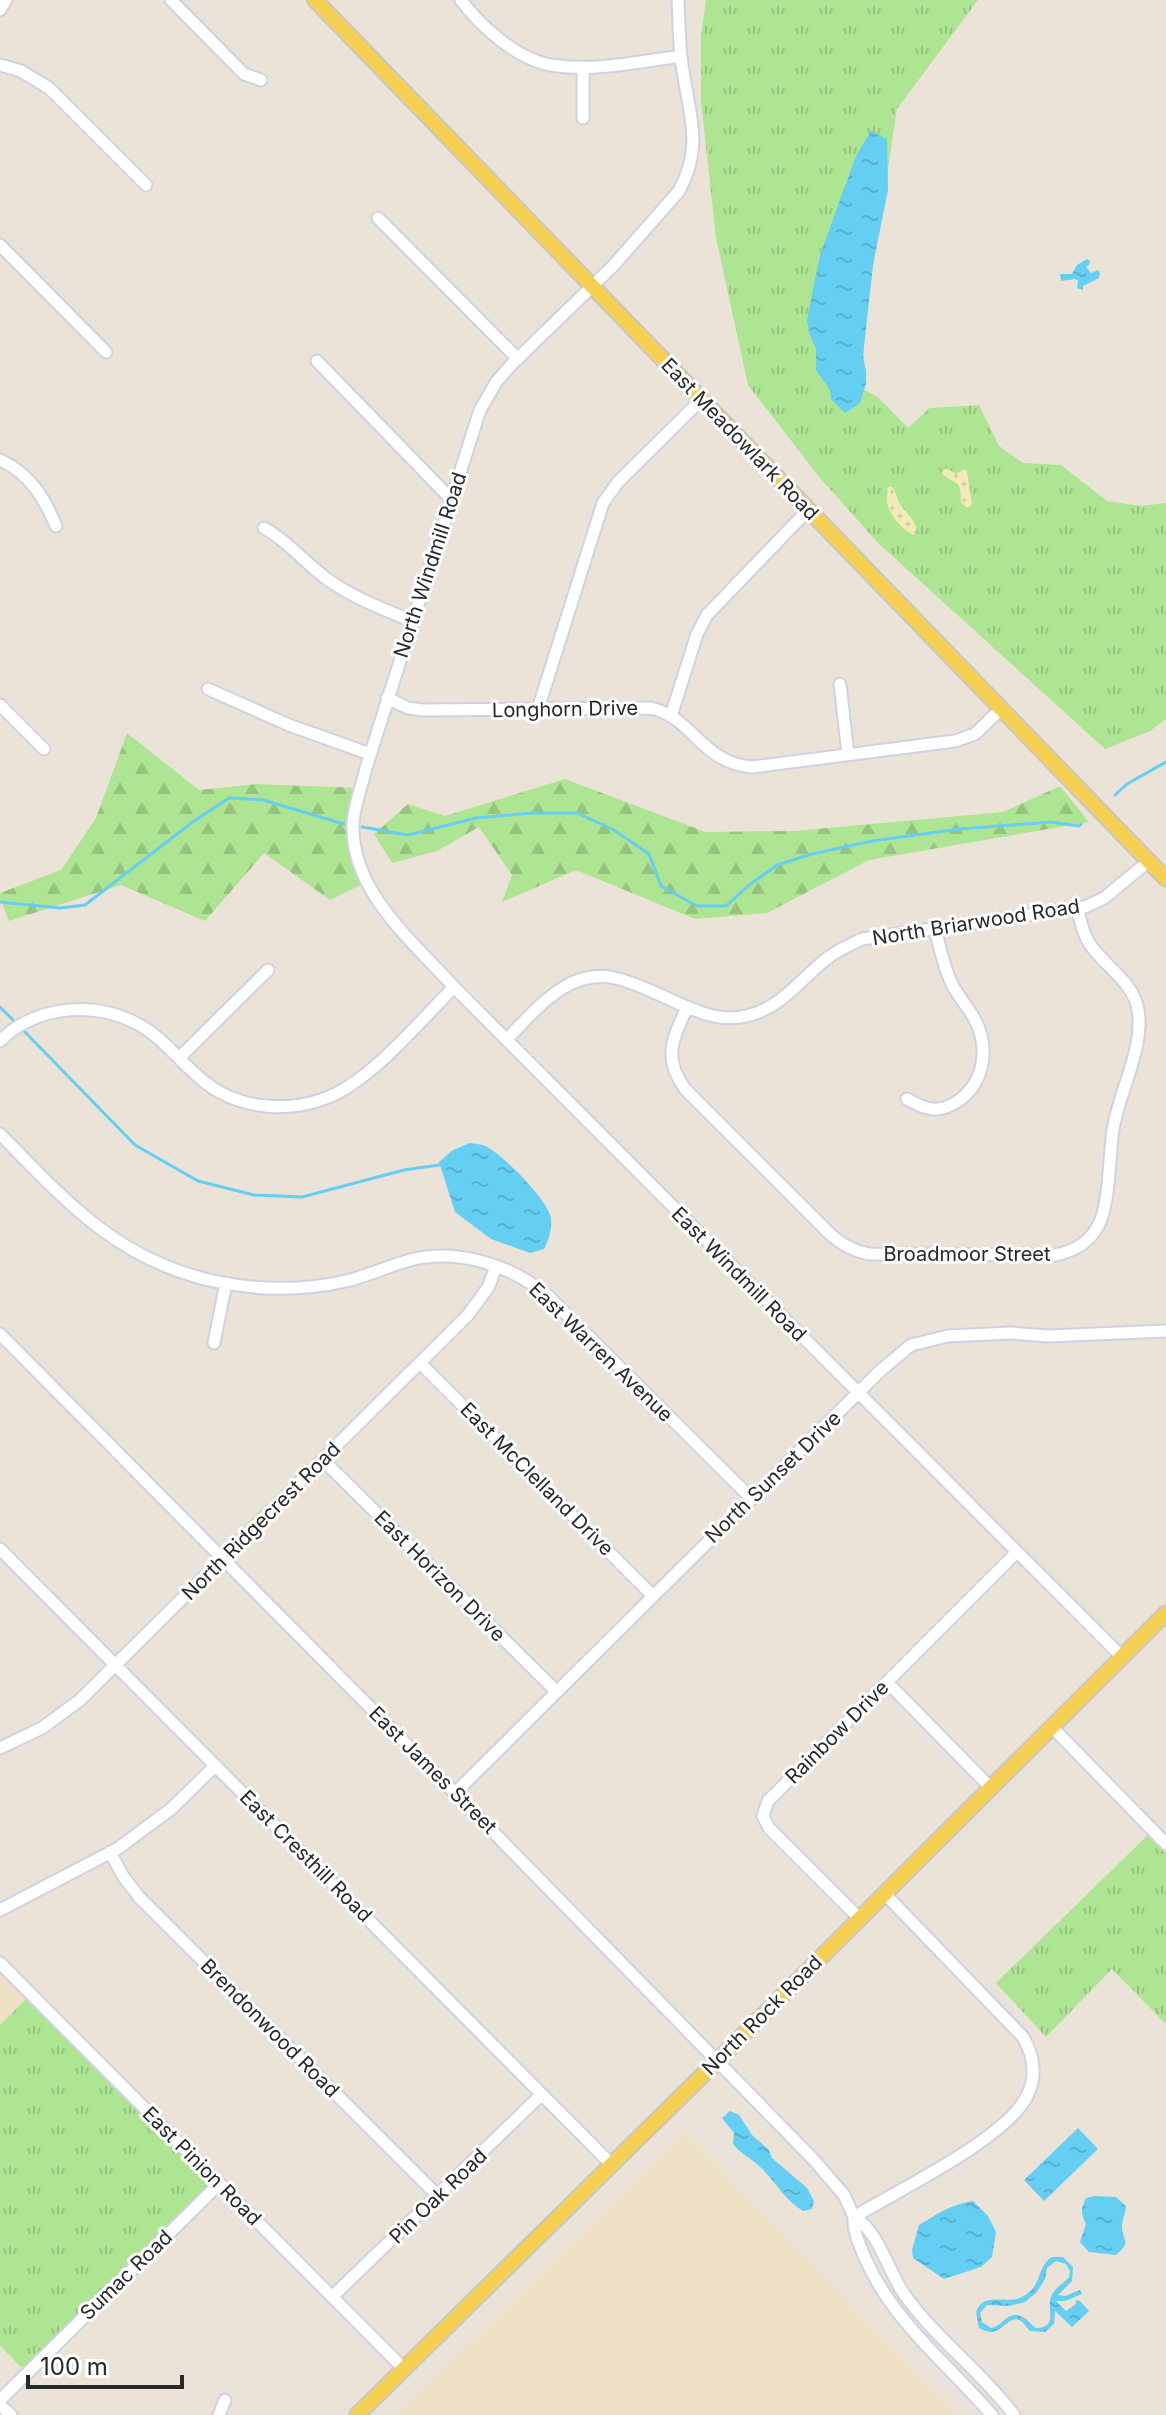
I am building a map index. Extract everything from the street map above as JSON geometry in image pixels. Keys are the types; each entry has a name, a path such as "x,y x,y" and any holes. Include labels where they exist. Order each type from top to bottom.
{"main road":[{"name":"East Meadowlark Road","path":"315,0 1166,879"},
{"name":"North Rock Road","path":"357,2415 1166,1613"}],"street":[{"path":"0,10 6,0"},
{"path":"171,0 244,74 261,80"},
{"path":"461,0 481,24 513,49 547,64 583,68 681,56"},
{"name":"North Windmill Road","path":"367,882 355,848 353,818 387,698 480,410 497,381 592,286 679,191 692,162 694,136 681,56 678,0"},
{"path":"0,65 21,71 49,88 146,185"},
{"path":"583,68 583,118"},
{"path":"378,218 518,359"},
{"path":"0,245 106,352"},
{"path":"317,361 451,499"},
{"path":"538,709 603,503 618,482 702,399"},
{"path":"0,460 31,481 44,498 56,526"},
{"path":"808,510 707,615 697,634 671,716 711,753 734,764 752,767 969,737 1001,709"},
{"path":"264,528 283,538 331,582 412,621"},
{"path":"840,684 848,754"},
{"path":"208,689 289,725 370,754"},
{"name":"Longhorn Drive","path":"387,698 408,708 423,710 645,708 671,716"},
{"path":"0,705 44,749"},
{"name":"North Briarwood Road","path":"507,1039 556,992 588,978 621,979 687,1007 721,1017 757,1013 780,1001 825,960 862,939 1085,907 1104,898 1149,861"},
{"name":"East Windmill Road","path":"367,882 392,919 454,987 1122,1657"},
{"name":"Broadmoor Street","path":"687,1007 671,1048 678,1079 830,1234 846,1246 869,1254 1064,1253 1092,1235 1104,1213 1115,1120 1139,1032 1138,1008 1133,994 1087,941 1077,908"},
{"path":"907,1099 938,1111 960,1100 978,1078 984,1055 975,1019 957,993 944,965 935,929"},
{"path":"179,1058 268,970"},
{"path":"0,1041 18,1026 45,1014 89,1009 134,1021 158,1037 201,1080 231,1097 274,1107 312,1103 347,1089 365,1076 454,987"},
{"name":"East Warren Avenue","path":"0,1134 77,1212 106,1235 165,1266 196,1276 268,1288 321,1285 360,1277 409,1260 439,1256 463,1257 496,1266 523,1278 547,1295 751,1498"},
{"name":"North Ridgecrest Road","path":"0,1748 56,1719 80,1700 475,1306 489,1286 496,1266"},
{"path":"214,1343 226,1283"},
{"name":"North Sunset Drive","path":"455,1793 880,1371 911,1345 948,1336 1166,1331"},
{"name":"East James Street","path":"0,1334 718,2060 835,2183 854,2217 853,2230 885,2297 914,2334 992,2415"},
{"name":"East McClelland Drive","path":"420,1363 653,1596"},
{"name":"East Horizon Drive","path":"323,1460 557,1692"},
{"name":"East Cresthill Road","path":"0,1549 611,2164"},
{"name":"Rainbow Drive","path":"859,1918 769,1828 763,1816 768,1801 1017,1552"},
{"path":"887,1682 991,1788"},
{"path":"1052,1727 1166,1844"},
{"path":"0,1910 110,1852 147,1828 215,1766"},
{"name":"Brendonwood Road","path":"110,1852 139,1897 438,2196"},
{"path":"854,2217 965,2153 990,2134 1022,2105 1032,2084 1034,2071 1023,2037 884,1893"},
{"name":"East Pinion Road","path":"0,1963 404,2369"},
{"name":"Pin Oak Road","path":"332,2297 542,2094"},
{"name":"Sumac Road","path":"0,2402 219,2184"},
{"name":"East James Street","path":"854,2217 864,2223 873,2236 894,2279 919,2315 1014,2415"},
{"path":"219,2415 225,2400"},
{"path":"0,2402 11,2415"}],"shaded area":[{"path":"0,1963 31,1994 0,2025"},
{"path":"686,2132 957,2415 397,2415"}],"green space":[{"path":"706,0 978,0 897,109 864,326 863,389 879,398 908,428 930,408 979,405 999,446 1023,463 1061,465 1107,501 1141,506 1166,503 1166,719 1150,731 1105,749 878,543 820,478 748,385 716,238 701,101 701,37"},
{"path":"127,733 199,790 256,784 360,788 353,818 367,882 330,900 264,853 205,921 121,885 9,921 0,893 61,870 96,818"},
{"path":"565,779 706,832 794,831 1003,812 1060,786 1089,822 869,860 767,913 695,919 576,870 502,902 512,875 479,827 437,851 392,863 374,834 408,804 445,816"},
{"path":"1149,1834 1166,1853 1166,2024 1112,1969 1046,2037 996,1983"},
{"path":"31,1994 219,2184 27,2373 0,2346 0,2025"}],"sand":[{"path":"946,468 956,474 965,469 967,471 970,507 961,502 957,484 941,473"},
{"path":"891,486 914,523 917,532 914,535 901,526 890,510 887,488"}],"water":[{"path":"871,131 887,139 888,190 873,265 863,356 866,384 860,403 845,413 831,399 830,390 816,370 816,349 807,320 820,255 856,156"},
{"path":"1087,259 1090,261 1086,267 1091,273 1098,270 1099,278 1083,286 1083,290 1077,288 1078,281 1075,279 1061,281 1060,274 1072,274 1077,265"},
{"path":"470,1143 483,1145 500,1156 542,1200 551,1218 550,1234 544,1249 530,1253 491,1239 455,1212 439,1162 453,1150"},
{"path":"730,2111 739,2115 752,2135 769,2150 772,2158 807,2188 814,2201 812,2209 803,2211 796,2206 755,2162 733,2144 734,2133 722,2118"},
{"path":"1078,2128 1098,2149 1044,2201 1024,2180"},
{"path":"1116,2197 1126,2206 1122,2226 1125,2244 1116,2255 1089,2252 1080,2242 1086,2224 1083,2205 1086,2198"},
{"path":"973,2201 988,2216 996,2232 992,2257 981,2267 944,2279 913,2258 912,2250 919,2225 951,2207"},
{"path":"1052,2257 1063,2257 1073,2267 1072,2281 1058,2295 1065,2296 1080,2290 1082,2294 1056,2301 1066,2311 1076,2304 1076,2300 1080,2301 1089,2311 1072,2327 1055,2311 1054,2324 1045,2332 1030,2331 1016,2319 994,2332 979,2328 976,2312 984,2302 1015,2299 1029,2293","holes":["1056,2261 1066,2264 1069,2277 1051,2297 1050,2321 1047,2325 1036,2328 1016,2315 991,2328 982,2322 980,2313 987,2305 1009,2306 1025,2302 1036,2293 1045,2279 1047,2268"]}],"waterway":[{"path":"1115,795 1127,784 1166,762"},
{"path":"0,902 60,908 85,905 194,821 229,798 263,800 344,824"},
{"path":"362,827 408,835 476,818 577,813 614,830 649,854 661,886 697,906 726,906 777,865 812,854 872,841 960,829 1051,822 1081,824"},
{"path":"0,1007 13,1020"},
{"path":"25,1032 135,1145 198,1181 254,1195 302,1197 404,1170 439,1165"}]}
